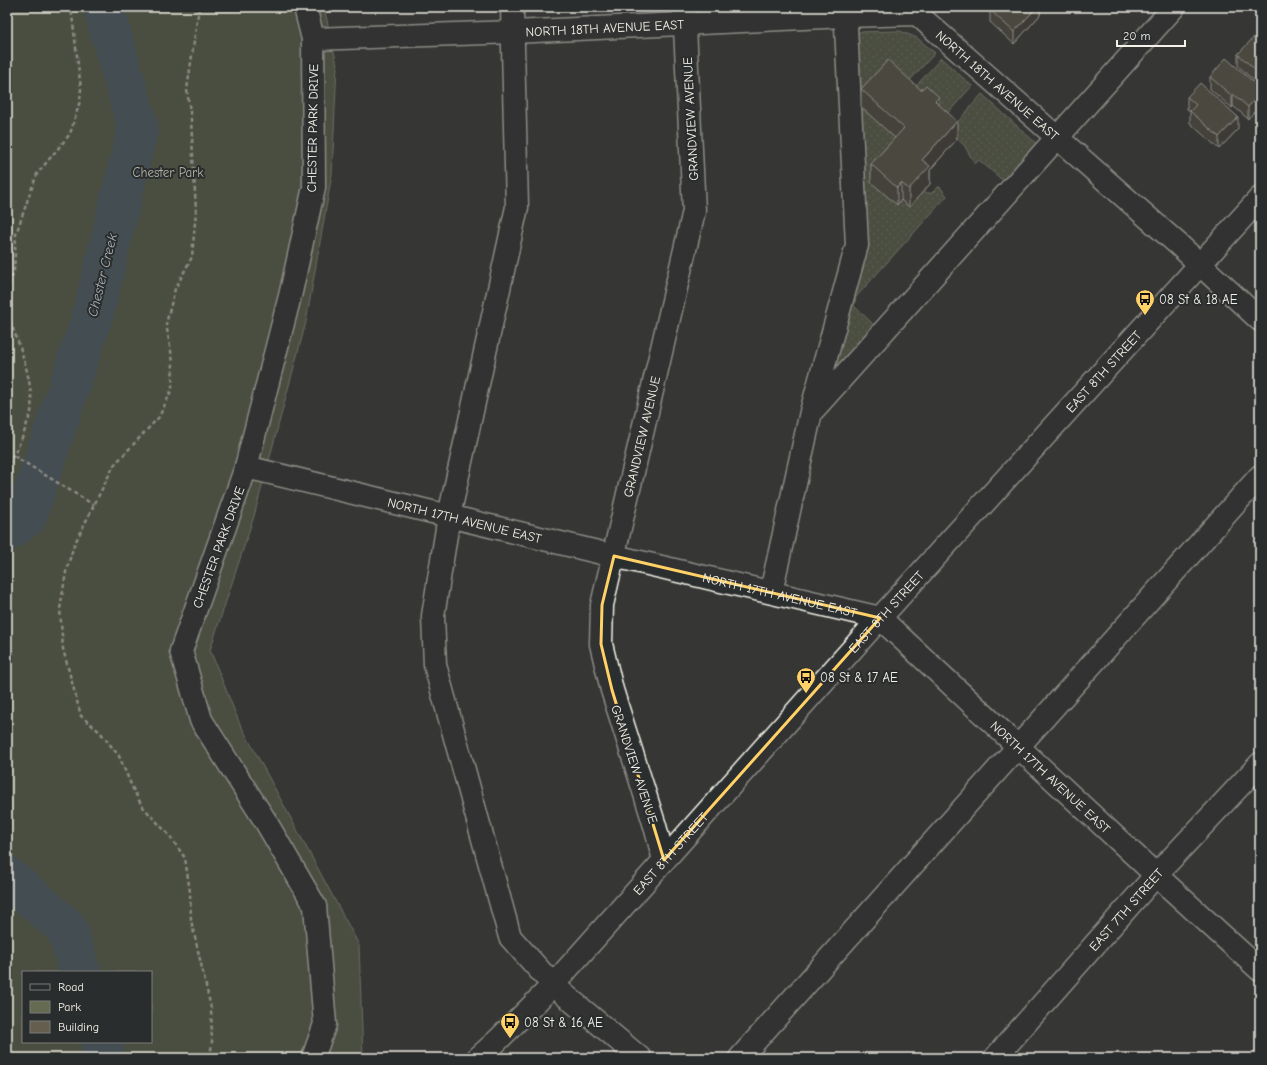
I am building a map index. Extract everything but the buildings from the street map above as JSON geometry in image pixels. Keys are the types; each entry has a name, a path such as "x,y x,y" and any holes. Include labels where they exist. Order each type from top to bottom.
{"street":[{"name":"CHESTER PARK DRIVE","path":"305,7 313,39 314,187 291,292 246,467 181,651 201,720 266,822 315,906 325,1024 313,1058"},
{"path":"512,7 514,32 517,207 449,516 433,616 435,665 510,937 553,985 640,1058"},
{"path":"811,412 1174,7"},
{"name":"NORTH 18TH AVENUE EAST","path":"313,39 514,32 684,15 845,11 920,11 1058,137 1201,264 1260,320"},
{"path":"771,592 811,412 856,245 845,11"},
{"name":"GRANDVIEW AVENUE","path":"664,860 655,826 612,690 602,644 602,605 694,211 684,15"},
{"name":"EAST 8TH STREET","path":"478,1058 553,985 880,618 1260,198"},
{"name":"NORTH 17TH AVENUE EAST","path":"246,467 614,556 880,618 1260,970"},
{"path":"740,1058 1260,476"},
{"name":"EAST 7TH STREET","path":"995,1058 1156,875 1260,764"}],"path":[{"path":"7,291 14,271 16,234 37,174 70,134 80,101 82,89 71,7"},
{"path":"198,7 187,90 191,119 196,211 192,257 175,289 166,324 173,362 172,389 159,417 114,465 74,545 66,572 60,609 63,649 82,716 100,732 119,756 142,806 169,835 185,858 190,892 191,920 211,1008 212,1041 210,1058"},
{"path":"7,315 17,336 27,373 31,413 20,445 7,465"},
{"path":"14,456 94,505"}],"highlighted area":[{"path":"614,556 880,618 664,860 612,690 601,644 602,605"}],"green space":[{"name":"Chester Park","path":"7,7 324,7 337,65 332,174 306,322 254,516 210,650 239,722 359,945 363,1058 7,1058"},
{"path":"900,31 917,38 935,53 901,90 861,107 904,146 897,205 901,200 923,191 932,193 938,187 940,187 947,196 856,297 854,306 872,323 874,327 841,365 835,365 851,301 855,32"},
{"path":"941,58 972,86 939,123 908,95"},
{"path":"982,94 1039,146 1008,178 1001,179 979,160 975,164 964,145 949,132"}],"waterway":[{"name":"Chester Creek","path":"7,531 26,517 93,314 138,127 103,7"},
{"name":"Chester Creek","path":"7,877 66,927 80,971"},
{"name":"Chester Creek","path":"101,1043 105,1058"}],"place":[{"name":"08 St & 18 AE","path":"1145,316"},
{"name":"08 St & 17 AE","path":"806,694"},
{"name":"08 St & 16 AE","path":"510,1039"}]}
